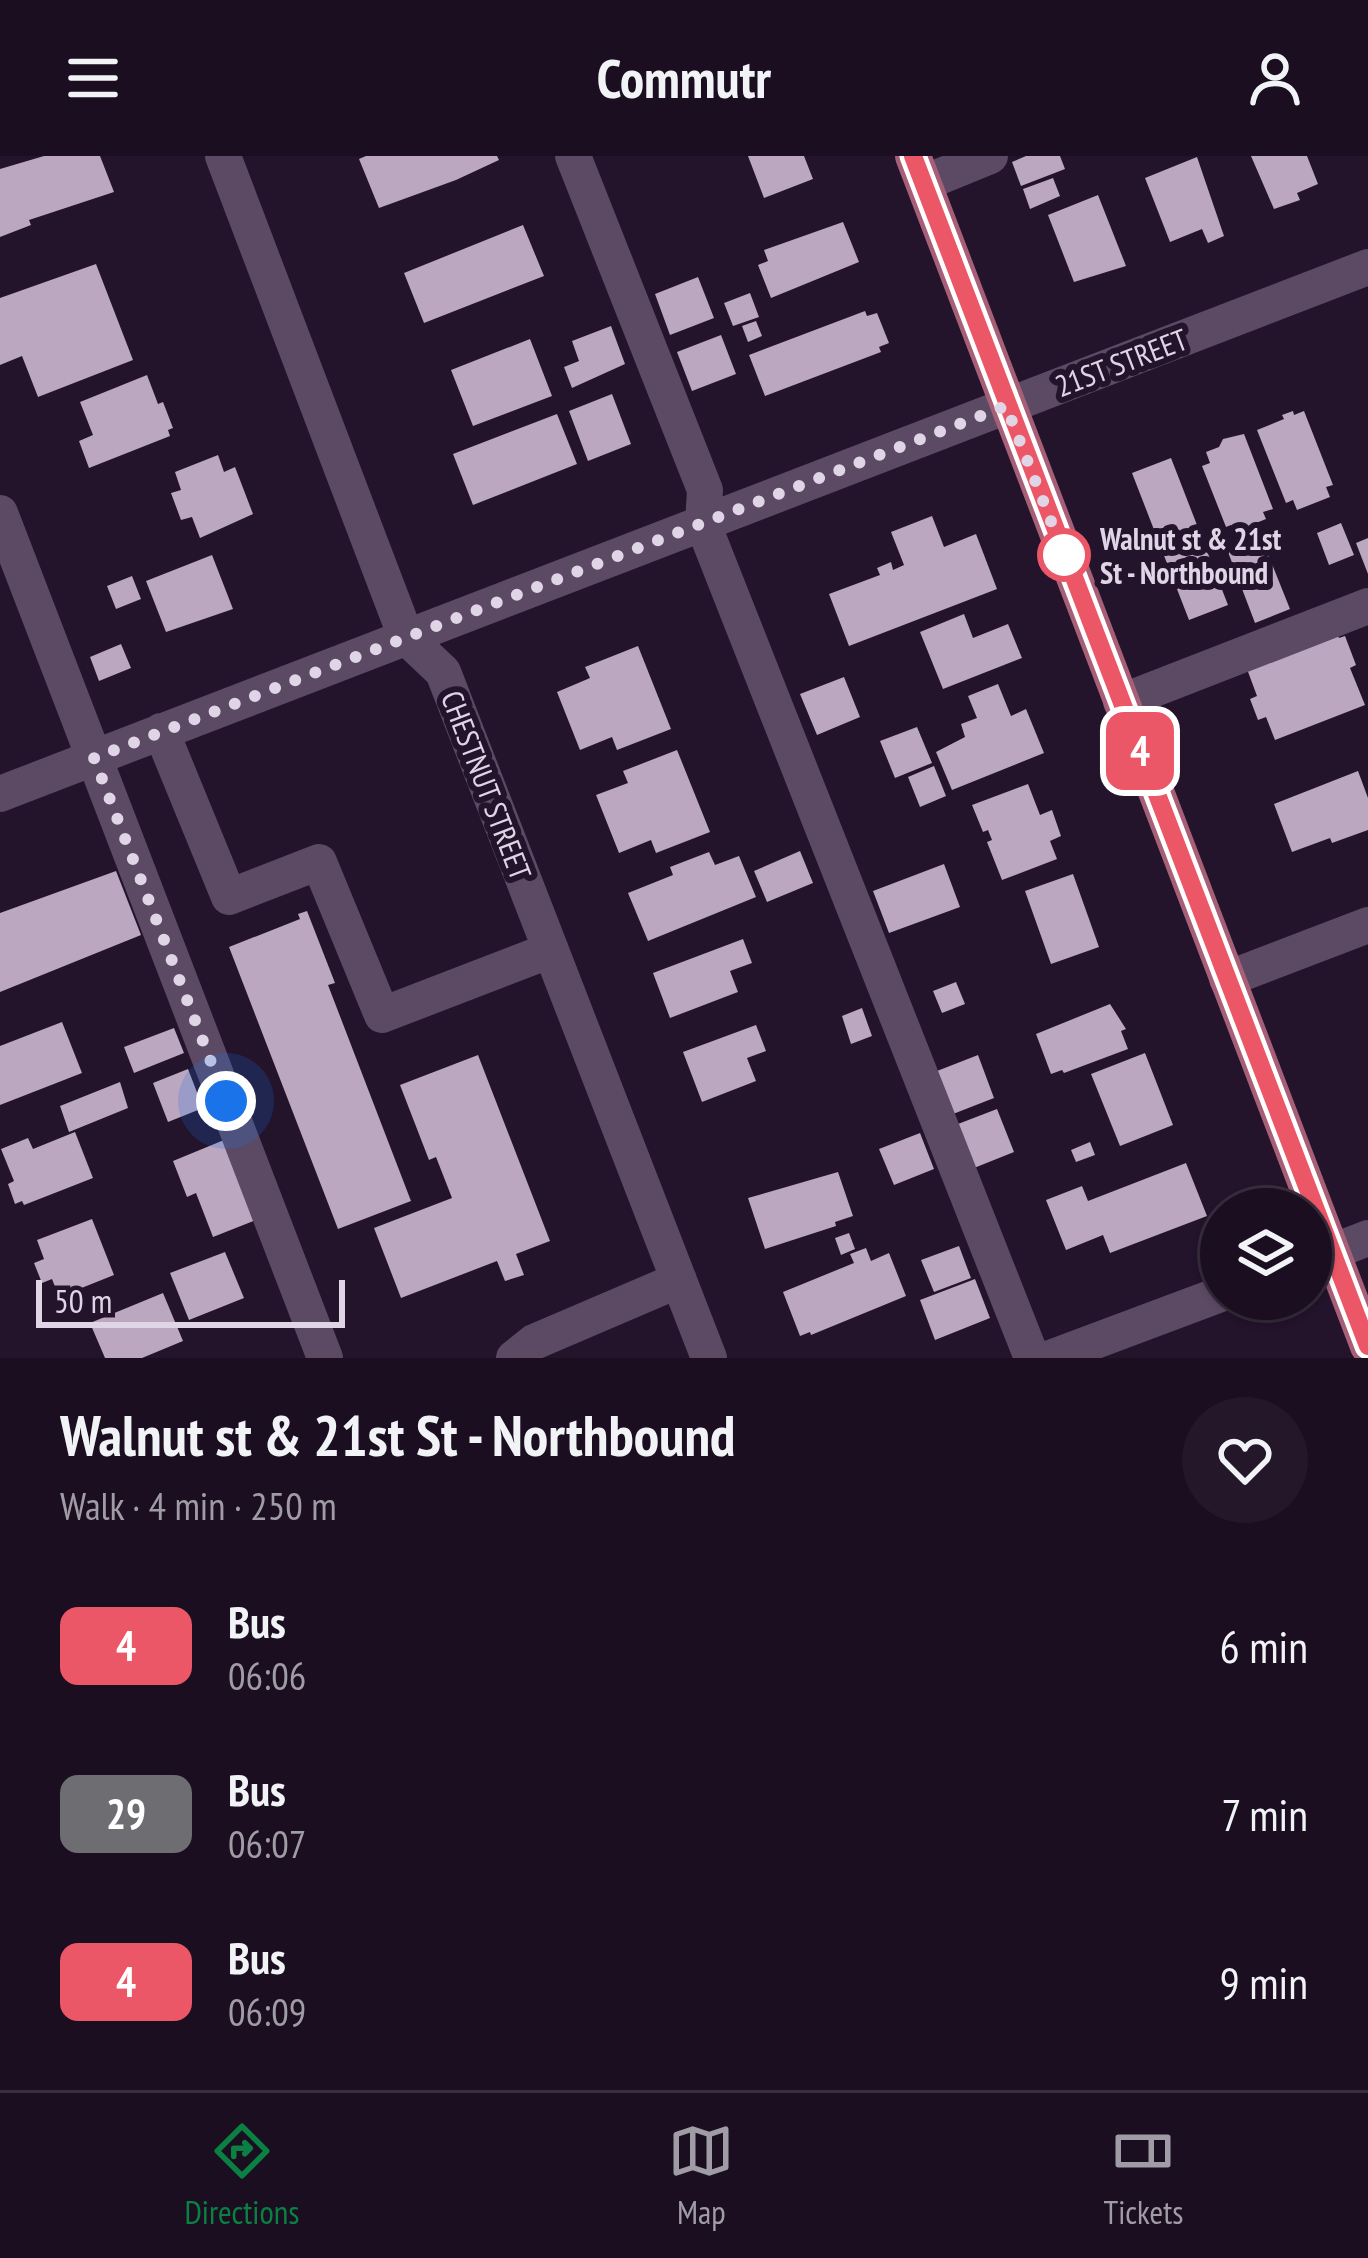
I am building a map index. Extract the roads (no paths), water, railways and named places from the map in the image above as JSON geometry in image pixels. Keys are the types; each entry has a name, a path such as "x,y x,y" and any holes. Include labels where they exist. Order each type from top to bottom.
{"main road":[{"path":"918,170 1227,979 1299,1188"},
{"path":"1332,1276 1368,1346"}],"street":[{"name":"CHESTNUT STREET","path":"223,156 406,637 443,672 709,1358"},
{"path":"573,156 705,490 703,524 1032,1358"},
{"path":"918,170 990,156"},
{"name":"21ST STREET","path":"0,794 1368,267"},
{"path":"0,513 325,1358"},
{"path":"1120,702 1368,606"},
{"path":"161,731 230,898 319,862 382,1016 551,950"},
{"path":"1227,979 1368,925"},
{"path":"1332,1252 1368,1238"},
{"path":"514,1358 535,1342 679,1280"},
{"path":"1051,1358 1200,1302"}],"place":[{"name":"Walnut st & 21st St - Northbound","path":"1064,555"}]}
